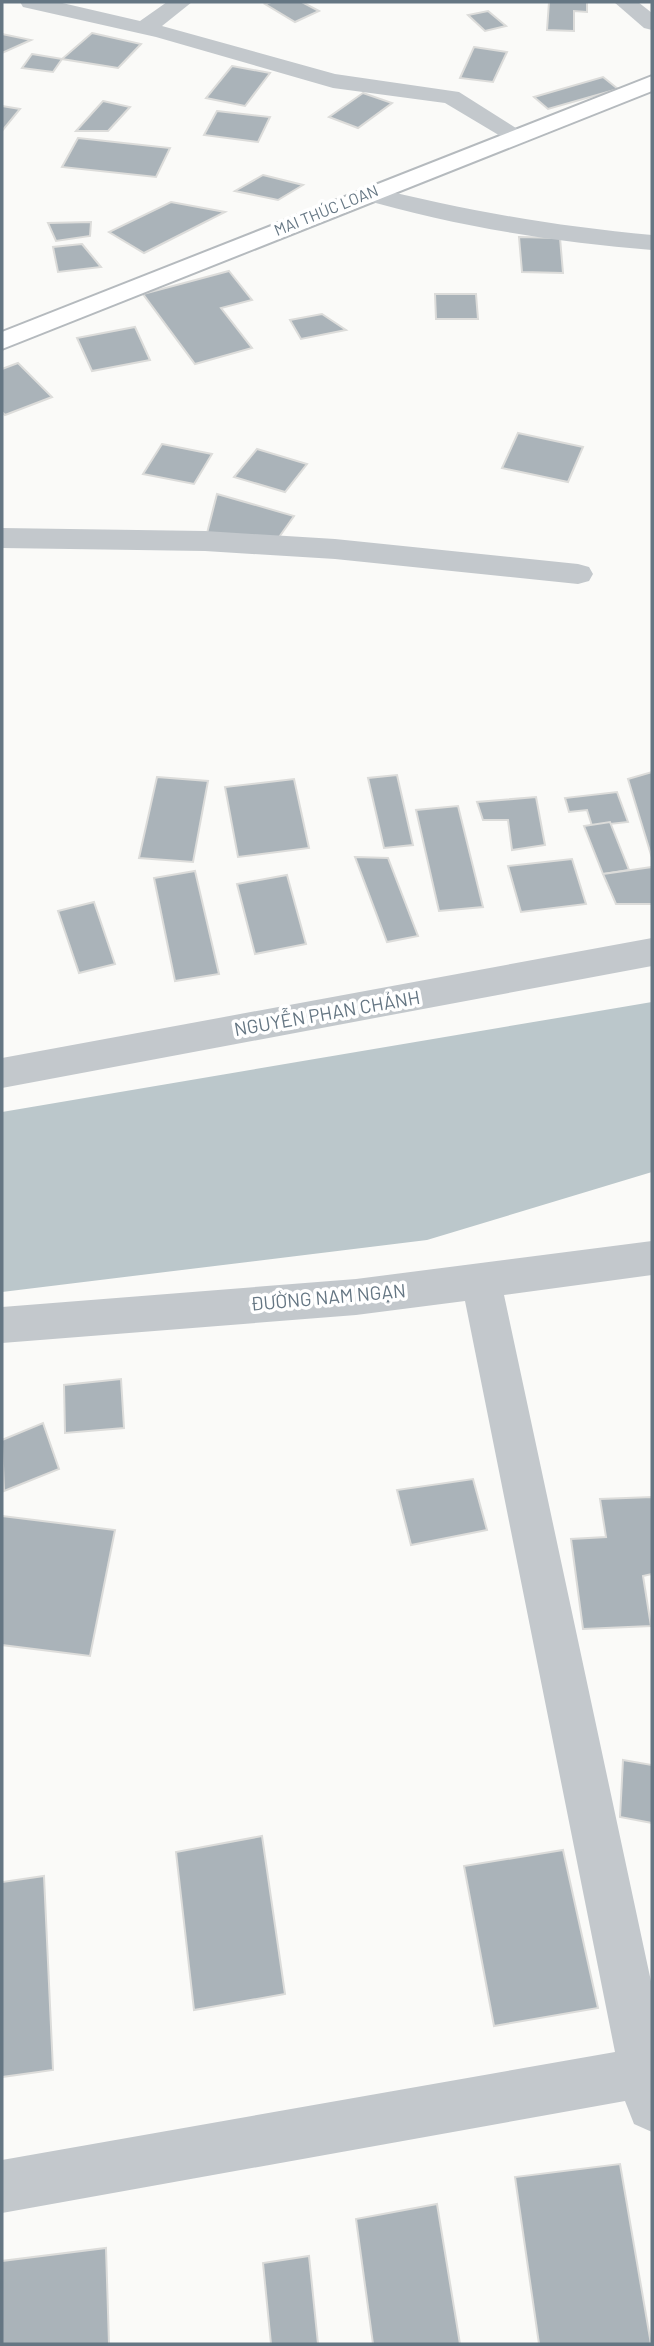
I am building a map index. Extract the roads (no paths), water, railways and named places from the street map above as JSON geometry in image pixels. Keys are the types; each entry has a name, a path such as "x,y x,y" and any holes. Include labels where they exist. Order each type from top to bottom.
{"main road":[{"name":"MAI THÚC LOAN","path":"2,341 515,135 652,83"}],"street":[{"path":"31,2 144,28 333,80 451,97 515,135"},
{"path":"144,28 181,2"},
{"path":"625,2 652,23"},
{"path":"367,194 415,208 483,222 652,243"},
{"path":"2,538 205,541 335,549 578,574"},
{"name":"NGUYỄN PHAN CHÁNH","path":"2,1073 652,952"},
{"name":"ĐƯỜNG NAM NGẠN","path":"2,1325 356,1297 652,1258"},
{"path":"2,2187 649,2089 481,1280"}]}
